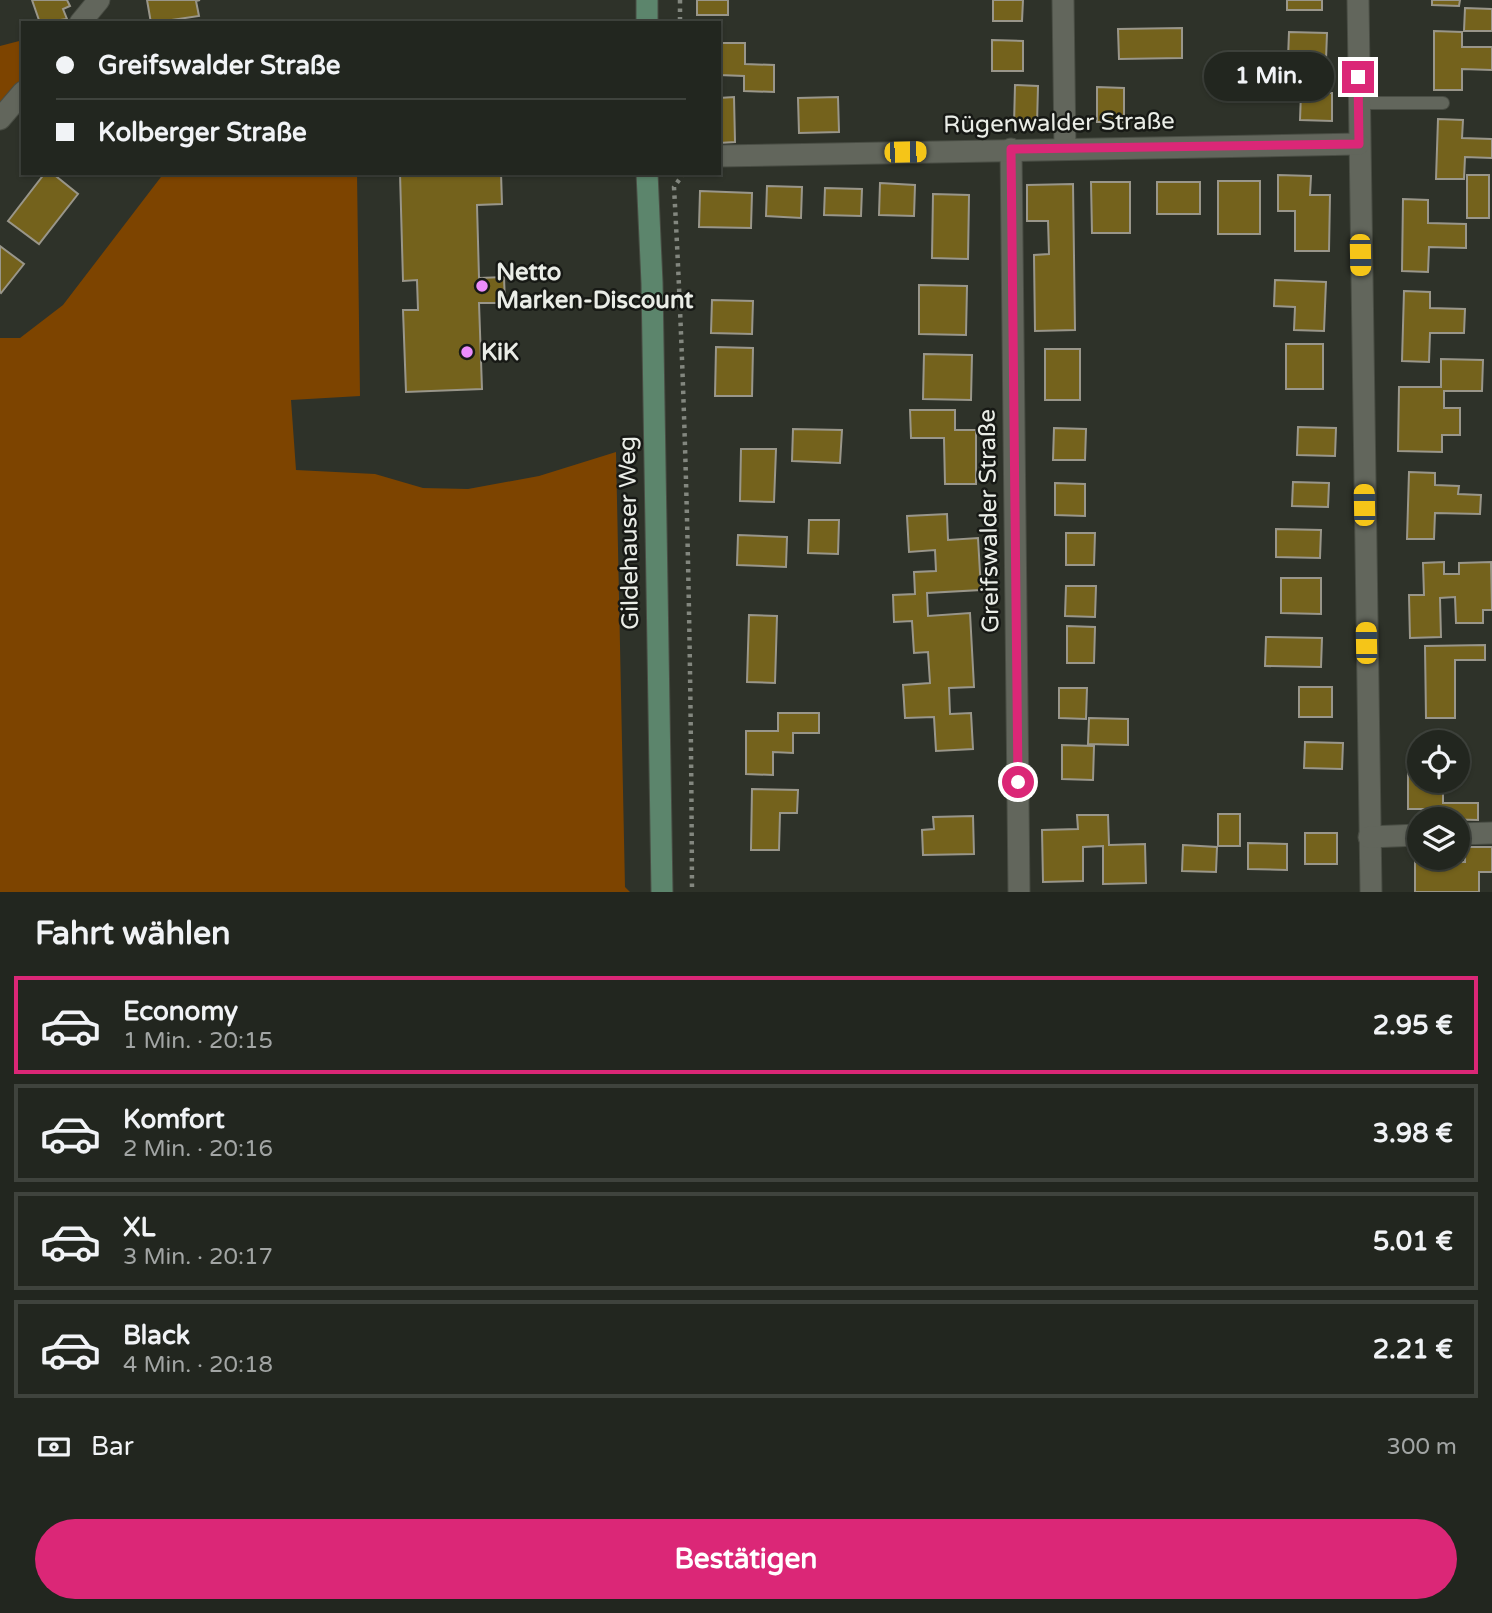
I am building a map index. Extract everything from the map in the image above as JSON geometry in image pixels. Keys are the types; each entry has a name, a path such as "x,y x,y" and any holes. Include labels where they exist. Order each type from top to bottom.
{"street":[{"path":"82,21 99,0"},
{"path":"647,0 647,21"},
{"path":"1063,0 1065,149"},
{"path":"1358,0 1371,892"},
{"path":"0,120 21,94"},
{"name":"Rügenwalder Straße","path":"721,156 1359,144"},
{"name":"Greifswalder Straße","path":"1011,149 1019,892"},
{"name":"Gildehauser Weg","path":"647,175 652,283 662,892"},
{"path":"1470,834 1492,833"},
{"path":"1369,837 1407,835"}],"lane":[{"path":"1358,103 1443,103"}],"path":[{"path":"680,0 680,21"},
{"path":"683,175 674,187 687,430 692,892"}],"shaded area":[{"path":"21,41 21,80 0,106 0,46"},
{"path":"162,175 357,175 360,396 291,400 296,470 375,474 423,488 468,489 539,476 616,452 625,887 630,892 0,892 0,338 20,338 63,305"}],"building":[{"path":"32,0 67,0 70,6 63,9 67,19 39,21"},
{"path":"147,0 200,0 196,1 199,16 151,21"},
{"path":"697,0 728,0 728,15 697,15"},
{"path":"993,0 1023,0 1022,21 993,21"},
{"path":"1287,0 1322,0 1322,10 1287,10"},
{"path":"1432,0 1460,0 1459,6 1432,5"},
{"path":"1465,8 1492,9 1492,31 1464,31"},
{"path":"1182,28 1182,58 1119,59 1118,29"},
{"path":"1434,31 1462,32 1462,47 1492,47 1492,70 1462,69 1462,90 1434,90"},
{"path":"1289,32 1327,33 1326,60 1288,59"},
{"path":"992,40 1023,41 1023,71 992,71"},
{"path":"721,43 745,43 745,64 774,65 774,92 744,91 744,76 721,75"},
{"path":"1015,85 1038,86 1037,125 1014,125"},
{"path":"1097,87 1124,88 1124,122 1097,122"},
{"path":"1301,93 1332,93 1332,121 1300,120"},
{"path":"734,97 735,142 721,143 721,98"},
{"path":"838,97 839,132 799,133 798,98"},
{"path":"1438,119 1463,120 1462,138 1492,139 1492,158 1465,157 1464,179 1436,179"},
{"path":"43,175 54,175 78,194 39,244 8,221"},
{"path":"400,175 501,175 502,204 477,205 479,278 504,277 505,303 479,303 482,389 406,392 403,310 418,310 417,280 403,281"},
{"path":"1278,175 1311,176 1310,195 1330,195 1329,251 1295,251 1295,211 1278,211"},
{"path":"1467,175 1489,175 1489,218 1467,218"},
{"path":"1218,181 1260,181 1260,234 1218,234"},
{"path":"1091,182 1130,182 1130,233 1092,233"},
{"path":"1157,182 1200,182 1200,214 1157,214"},
{"path":"880,183 915,185 914,216 879,215"},
{"path":"1073,184 1075,330 1035,331 1034,255 1049,254 1048,221 1027,221 1027,185"},
{"path":"767,186 802,187 801,218 766,216"},
{"path":"825,188 862,189 861,216 824,215"},
{"path":"700,191 752,193 751,228 699,227"},
{"path":"933,194 969,195 968,259 932,258"},
{"path":"1403,199 1428,200 1428,223 1466,224 1466,248 1429,247 1428,272 1402,271"},
{"path":"0,246 24,264 1,293 0,292"},
{"path":"1275,280 1326,282 1324,331 1294,330 1295,307 1274,306"},
{"path":"919,285 967,286 966,335 919,334"},
{"path":"1404,291 1430,292 1430,308 1465,309 1464,333 1430,333 1429,362 1402,361"},
{"path":"712,300 753,301 752,334 711,333"},
{"path":"1286,344 1323,344 1323,389 1286,389"},
{"path":"716,347 753,348 752,396 715,396"},
{"path":"1045,349 1080,349 1080,400 1045,400"},
{"path":"924,354 972,355 971,400 923,399"},
{"path":"1441,359 1483,360 1482,391 1444,391 1444,408 1460,408 1460,435 1442,435 1442,452 1398,451 1399,387 1441,387"},
{"path":"910,410 955,410 955,430 976,430 976,484 945,484 944,438 911,438"},
{"path":"1298,427 1336,428 1335,456 1297,455"},
{"path":"1054,428 1086,429 1085,460 1053,460"},
{"path":"793,429 842,430 840,463 792,461"},
{"path":"741,449 776,449 774,502 740,501"},
{"path":"1409,472 1435,473 1435,485 1459,486 1458,494 1481,495 1480,514 1435,513 1434,539 1407,539"},
{"path":"1293,482 1329,483 1328,507 1292,506"},
{"path":"1055,483 1085,484 1085,516 1055,515"},
{"path":"947,514 948,540 978,538 981,590 927,593 928,616 970,613 974,687 949,688 950,714 971,713 973,749 936,751 934,717 905,718 903,685 930,683 928,652 914,653 912,621 894,622 893,595 915,594 914,572 936,571 935,550 909,552 907,516"},
{"path":"809,520 839,520 838,554 808,553"},
{"path":"1276,529 1321,530 1320,558 1276,557"},
{"path":"1066,533 1095,533 1094,565 1066,565"},
{"path":"738,535 787,537 786,567 737,565"},
{"path":"1444,562 1444,574 1459,574 1459,563 1491,562 1492,610 1483,610 1483,623 1456,623 1455,597 1440,598 1441,637 1410,638 1409,595 1424,595 1423,563"},
{"path":"1281,578 1321,578 1321,614 1281,613"},
{"path":"1066,586 1096,586 1095,617 1065,616"},
{"path":"749,615 777,616 775,683 747,682"},
{"path":"1067,626 1095,627 1094,663 1067,663"},
{"path":"1266,637 1322,638 1321,667 1265,666"},
{"path":"1485,645 1485,660 1455,660 1455,718 1426,718 1425,646"},
{"path":"1299,687 1332,687 1332,717 1299,717"},
{"path":"1059,688 1087,688 1086,719 1059,718"},
{"path":"778,713 819,713 819,733 793,733 793,753 773,752 773,775 746,774 746,731 778,731"},
{"path":"1089,718 1128,719 1128,745 1088,744"},
{"path":"1305,742 1343,743 1342,769 1304,768"},
{"path":"1062,745 1094,746 1093,780 1062,779"},
{"path":"752,789 798,790 797,813 780,813 779,850 751,850"},
{"path":"1408,793 1443,793 1443,803 1478,803 1478,820 1470,820 1470,807 1408,807"},
{"path":"1218,814 1240,814 1240,846 1218,846"},
{"path":"1077,815 1108,815 1109,845 1145,844 1146,883 1103,884 1103,846 1083,847 1083,881 1043,882 1042,830 1078,829"},
{"path":"973,816 974,854 923,855 922,830 934,829 933,817"},
{"path":"1305,833 1337,833 1337,864 1305,864"},
{"path":"1248,843 1287,844 1287,870 1248,869"},
{"path":"1183,845 1217,847 1216,872 1182,871"},
{"path":"1470,847 1492,847 1492,872 1479,872 1479,892 1415,892 1415,870 1470,870"}],"place":[{"name":"Netto Marken-Discount","path":"482,286"},
{"name":"KiK","path":"467,352"}],"route":[{"path":"1018,782 1011,149 1359,144 1358,77"}]}
